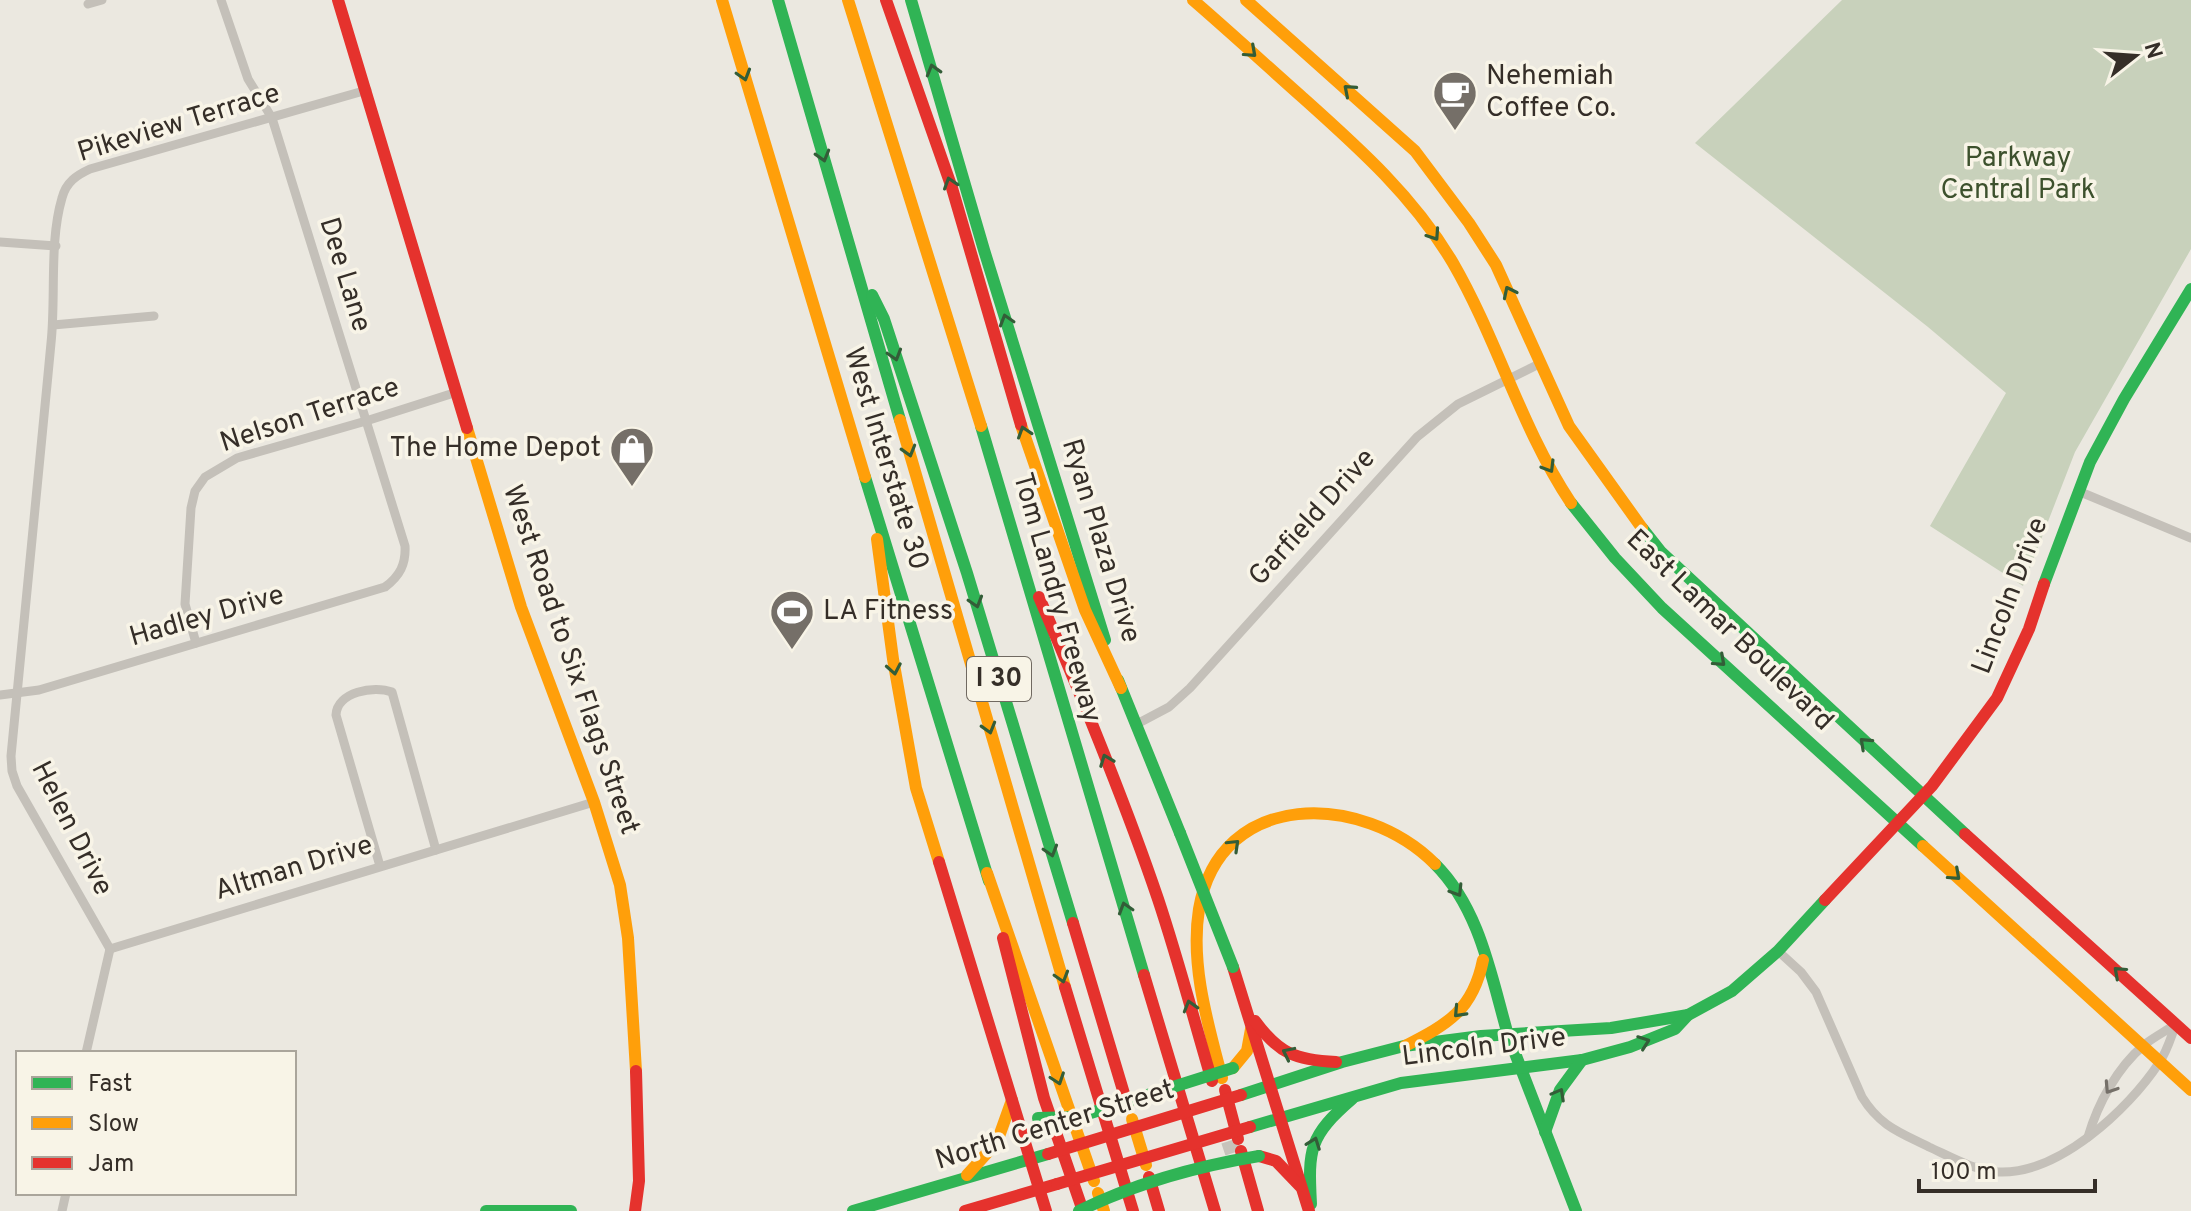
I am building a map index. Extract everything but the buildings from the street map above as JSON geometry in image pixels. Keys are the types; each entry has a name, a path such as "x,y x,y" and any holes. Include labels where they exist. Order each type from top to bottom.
{"main road":[{"name":"West Road to Six Flags Street","path":"338,0 521,607 594,802 620,885 628,938 640,1141 635,1211"},
{"name":"West Interstate 30","path":"722,0 987,873 1044,1098 1081,1211"},
{"name":"I 30","path":"778,0 1027,860 1133,1211"},
{"name":"Tom Landry Freeway","path":"848,0 960,355 1215,1211"},
{"path":"886,0 952,188 1022,429 1085,610 1121,688"},
{"name":"Ryan Plaza Drive","path":"911,0 984,250 1121,688 1233,967 1310,1211"},
{"name":"East Lamar Boulevard","path":"1194,0 1342,130 1382,169 1417,210 1472,297 1506,380 1548,468 1578,512 1628,573 1662,608 2191,1090"},
{"name":"East Lamar Boulevard","path":"1246,0 1415,151 1496,265 1569,426 1624,507 1661,552 1922,796 2191,1038"},
{"name":"I 30","path":"853,258 884,319 967,573 1159,1211"},
{"name":"Lincoln Drive","path":"1279,1118 1359,1093 1432,1077 1582,1060 1657,1038 1675,1029 1688,1015 1732,991 1778,951 1922,796 1977,728 2011,672 2078,491 2124,399 2191,289"},
{"path":"874,508 893,659 916,788 1046,1211"},
{"path":"1008,519 1124,805 1219,1085 1250,1211"},
{"path":"1219,1085 1199,968 1197,926 1205,886 1219,860 1239,838 1263,823 1286,815 1315,811 1339,813 1381,825 1404,837 1430,857 1450,879 1470,914 1508,1035 1523,1067 1560,1177 1576,1211"},
{"path":"987,873 1104,1211"},
{"path":"1405,1046 1457,1016 1474,995 1483,954"},
{"name":"Lincoln Drive","path":"1271,1086 1405,1046 1630,1026 1667,1016 1688,1015"},
{"path":"1013,1097 1025,1112 1038,1118 1078,1117 1233,1068 1247,1051 1250,1016"},
{"path":"1250,1016 1267,1039 1290,1057 1347,1063"},
{"path":"1545,1132 1560,1090 1582,1060"},
{"name":"North Center Street","path":"853,1211 1271,1086"},
{"path":"1310,1211 1309,1162 1313,1140 1330,1116 1359,1093"},
{"path":"964,1179 996,1146 1006,1126 1013,1097"},
{"name":"North Center Street","path":"965,1211 1279,1118"},
{"path":"1235,1146 1258,1211"},
{"path":"1081,1211 1106,1198 1222,1162 1259,1156 1276,1161 1302,1188"},
{"path":"486,1211 571,1211"}],"street":[{"path":"88,4 102,0"},
{"name":"Dee Lane","path":"221,0 244,69 272,118 405,546 402,570"},
{"name":"Pikeview Terrace","path":"56,246 61,199 76,176 90,169 367,90"},
{"path":"0,242 56,246"},
{"name":"Helen Drive","path":"56,246 53,325 11,756 17,786 110,949"},
{"path":"53,325 154,316"},
{"name":"Garfield Drive","path":"1135,725 1169,707 1190,688 1417,437 1445,412 1541,363"},
{"name":"Nelson Terrace","path":"196,643 185,604 191,508 195,491 205,477 237,458 457,392"},
{"path":"2078,491 2191,538"},
{"name":"Hadley Drive","path":"0,695 17,690 39,690 385,587 402,570"},
{"path":"380,866 336,715 336,707 341,701 357,694 381,688 392,692 436,850"},
{"name":"Altman Drive","path":"110,949 594,802"},
{"path":"86,1051 110,949"},
{"path":"1778,951 1801,972 1816,992 1871,1113 1884,1125 1955,1159 1997,1172 2029,1168 2058,1158 2088,1137 2117,1112 2160,1062 2176,1024"},
{"path":"2088,1137 2094,1114 2109,1086 2143,1046 2176,1024"}],"green space":[{"name":"Parkway Central Park","path":"1842,0 2191,0 2191,249 2075,452 2023,586 1930,526 2006,393 1928,327 1695,143"}],"tunnel":[{"path":"1229,1141 1233,1153"}],"traffic: fast":[{"path":"778,0 900,420"},
{"path":"911,0 984,250 1105,640"},
{"path":"2044,584 2090,462 2124,399 2191,289"},
{"path":"872,295 884,319 967,573 1073,923"},
{"path":"981,426 1144,975"},
{"path":"865,477 989,881"},
{"path":"1571,503 1615,558 1662,608 1923,846"},
{"path":"1642,528 1661,552 1965,834"},
{"path":"1118,680 1180,833"},
{"path":"1180,833 1233,967"},
{"path":"1435,864 1463,901 1473,922 1508,1035"},
{"path":"1250,1127 1401,1083 1582,1060 1630,1047 1675,1029 1688,1015 1732,991 1778,951 1825,900"},
{"path":"1241,1095 1342,1062 1404,1046 1481,1036 1611,1028 1688,1015"},
{"path":"1508,1035 1576,1211"},
{"path":"1545,1132 1560,1090 1582,1060"},
{"path":"1038,1118 1078,1117 1233,1068"},
{"path":"1311,1204 1310,1170 1314,1145 1327,1123 1352,1099"},
{"path":"853,1211 1048,1154"},
{"path":"1079,1211 1167,1177 1259,1156"},
{"path":"486,1211 571,1211"}],"traffic: slow":[{"path":"722,0 865,477"},
{"path":"848,0 981,426"},
{"path":"1193,0 1344,135 1421,216 1469,293 1538,445 1571,503"},
{"path":"1246,0 1415,151 1496,265 1569,426 1642,528"},
{"path":"900,420 1065,987"},
{"path":"1021,425 1085,610 1121,688"},
{"path":"467,428 521,607 594,802 620,885 628,938 636,1071"},
{"path":"877,539 893,659 916,788 939,862"},
{"path":"1222,1078 1202,994 1197,930 1199,909 1212,869 1235,841 1264,823 1298,814 1334,815 1371,824 1405,840 1435,864"},
{"path":"1923,846 2191,1090"},
{"path":"987,873 1094,1181"},
{"path":"1405,1046 1456,1014 1473,991 1483,960"},
{"path":"1233,1068 1247,1051 1251,1029"},
{"path":"967,1175 997,1142 1012,1100"},
{"path":"1132,1119 1146,1165"},
{"path":"1098,1193 1104,1211"}],"traffic: jam":[{"path":"338,0 467,428"},
{"path":"886,0 952,188 1021,425"},
{"path":"1825,900 1932,786 1997,698 2029,629 2044,584"},
{"path":"1039,597 1102,747 1145,861 1212,1081"},
{"path":"1965,834 2191,1038"},
{"path":"939,862 1046,1211"},
{"path":"1073,923 1128,1107"},
{"path":"1003,938 1044,1098 1083,1211"},
{"path":"1233,967 1309,1211"},
{"path":"1144,975 1215,1211"},
{"path":"1065,987 1133,1211"},
{"path":"1255,1021 1272,1041 1290,1053 1336,1062"},
{"path":"635,1211 639,1181 636,1071"},
{"path":"1225,1090 1238,1139"},
{"path":"1048,1154 1241,1095"},
{"path":"1057,1184 1250,1127"},
{"path":"1241,1151 1258,1211"},
{"path":"1259,1156 1276,1161 1300,1186"},
{"path":"1149,1177 1159,1211"},
{"path":"965,1211 1057,1184"}],"place":[{"name":"Nehemiah Coffee Co.","path":"1455,132"},
{"name":"The Home Depot","path":"632,488"},
{"name":"LA Fitness","path":"792,651"}]}
